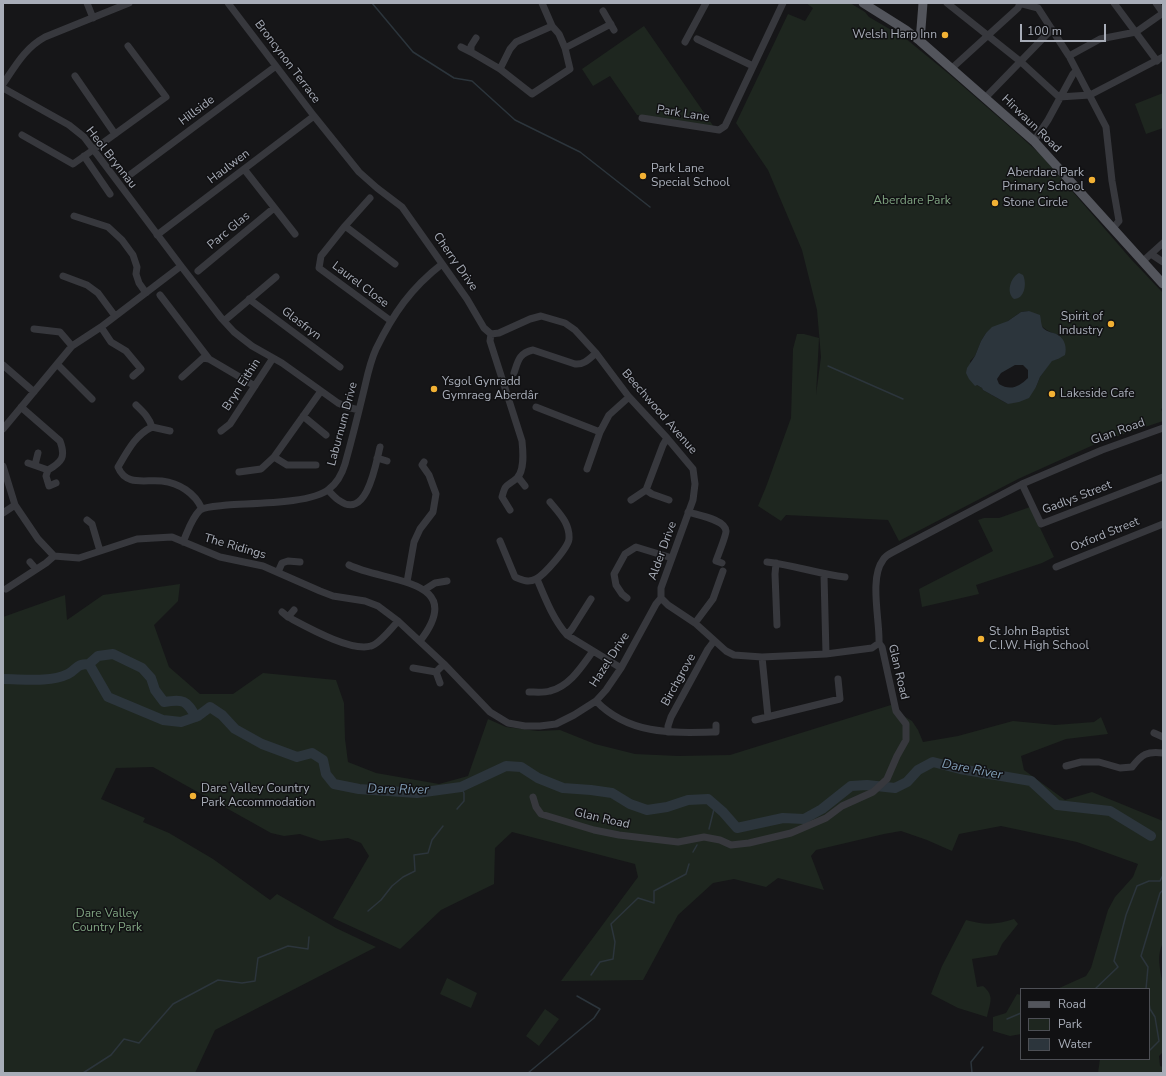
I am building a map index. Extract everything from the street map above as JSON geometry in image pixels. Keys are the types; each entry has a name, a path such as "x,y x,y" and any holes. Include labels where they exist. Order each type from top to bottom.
{"main road":[{"name":"Hirwaun Road","path":"863,3 906,30 920,41 1034,141 1163,284"},
{"path":"920,41 923,3"}],"street":[{"path":"87,3 93,18"},
{"path":"3,84 28,49 36,42 129,3"},
{"name":"Broncynon Terrace","path":"228,3 314,116"},
{"path":"461,47 500,69 532,94 570,70 565,48 559,34 552,26 542,3"},
{"path":"685,42 706,3"},
{"name":"Park Lane","path":"642,118 719,130 725,126 783,3"},
{"path":"947,3 1021,62 1060,97 1090,95 1160,59 1136,32 1114,3"},
{"path":"951,69 1018,8 1020,3 1037,6 1069,56 1106,127 1112,181 1119,221 1113,228"},
{"path":"1069,56 1100,40 1136,32 1163,13 1156,3"},
{"path":"565,48 612,27 603,11"},
{"path":"500,69 510,49 516,42 552,26"},
{"path":"985,98 1052,28"},
{"path":"471,52 471,46 476,38"},
{"path":"697,39 753,66"},
{"path":"22,135 73,164 166,97 128,46"},
{"name":"Hillside","path":"131,174 276,66"},
{"path":"1034,141 1048,120 1071,77 1076,71"},
{"path":"75,76 115,134"},
{"name":"Heol Brynnau","path":"3,88 69,125 84,137 181,266 224,321 240,337 252,346 282,363 338,403 359,410"},
{"name":"Haulwen","path":"157,235 314,116"},
{"name":"Cherry Drive","path":"314,116 359,172 402,207 467,299 484,328 491,334"},
{"path":"84,156 110,194"},
{"path":"244,169 295,234"},
{"name":"Laurel Close","path":"370,198 321,256 319,268 391,321"},
{"name":"Parc Glas","path":"198,271 274,208"},
{"path":"74,216 108,228 122,240 133,255 137,267 136,274 139,283 146,293"},
{"path":"345,226 395,264"},
{"path":"1143,261 1163,243"},
{"path":"1151,254 1163,262"},
{"name":"Laburnum Drive","path":"202,509 221,506 301,500 318,496 328,490 336,482 342,473 345,464 376,350 391,321 407,296 428,275 442,264"},
{"path":"3,429 72,346 100,327 181,266"},
{"path":"63,276 87,285 98,293 114,316"},
{"path":"224,321 276,277"},
{"path":"160,295 165,307 209,359 255,386"},
{"name":"Glasfryn","path":"249,299 340,367"},
{"path":"510,510 502,497 505,486 518,477 524,453 522,441 490,340 491,334 499,333 530,318 541,316 565,323 575,330 596,353 583,364 575,364 533,350 522,354 513,368"},
{"path":"100,327 111,342 126,351 141,369 133,376"},
{"path":"34,329 60,332 72,346"},
{"name":"Beechwood Avenue","path":"596,353 629,396 693,469 695,484 693,500 688,512"},
{"path":"182,377 203,358 209,359"},
{"name":"Bryn Eithin","path":"221,431 255,386 273,358"},
{"path":"57,364 92,399"},
{"path":"3,365 34,392"},
{"path":"239,472 261,469 274,458 321,391"},
{"path":"587,469 600,432 609,415 629,396"},
{"path":"136,405 145,413 152,427"},
{"path":"21,407 60,441 63,449 63,455 60,462 48,470 46,476 46,487 56,483"},
{"path":"536,407 544,414 600,432"},
{"path":"303,416 326,435"},
{"path":"170,431 152,427 146,430 132,443 118,468 120,474 129,480 142,482 162,481 178,485 188,491 198,501 202,509 193,518 183,542"},
{"name":"Glan Road","path":"532,797 541,814 594,830 619,835 678,842 704,838 720,840 731,844 749,843 791,833 826,818 842,806 873,792 886,779 906,740 906,724 896,711 880,643 876,578 880,564 884,558 892,552 1022,484 1102,450 1163,428"},
{"path":"631,500 646,490 667,438"},
{"path":"328,490 339,501 345,504 359,501 366,493 380,447"},
{"path":"38,453 32,464 48,470"},
{"path":"274,458 287,465 316,465"},
{"path":"377,458 388,461"},
{"path":"407,582 414,542 420,529 433,512 436,494 429,475 422,465 424,462"},
{"path":"3,466 15,505 38,539 54,556 6,589"},
{"path":"518,477 525,486"},
{"name":"Gadlys Street","path":"1022,484 1041,524 1163,477"},
{"path":"646,490 652,494 669,500"},
{"path":"500,541 515,577 525,582 537,579 561,555 569,541 566,522 550,502"},
{"path":"3,513 15,505"},
{"path":"688,512 712,518 723,524 726,531 716,561 722,563"},
{"name":"Alder Drive","path":"661,598 661,588 688,512"},
{"path":"87,520 92,524 100,551"},
{"name":"Oxford Street","path":"1056,567 1163,524"},
{"name":"The Ridings","path":"54,556 79,558 137,539 172,537 220,557 263,566 333,596 365,601 378,606 398,621 444,664"},
{"path":"627,598 622,594 616,585 614,574 625,554 636,547 672,558"},
{"path":"278,572 282,563 288,561 300,562"},
{"path":"30,562 36,569"},
{"path":"767,562 824,575 845,577"},
{"path":"776,563 777,625"},
{"path":"349,565 360,571 407,582 424,590 430,595 435,605 429,628 420,641"},
{"path":"695,623 713,599 723,571"},
{"path":"824,575 826,654"},
{"path":"537,579 555,618 567,635 620,668"},
{"path":"424,590 435,583 447,581"},
{"path":"661,598 668,605 695,623 714,641 734,656 762,657 826,654 872,648 880,643"},
{"name":"Hazel Drive","path":"444,664 490,712 508,723 540,726 556,724 574,716 596,701 606,690 656,604 661,598"},
{"path":"567,635 591,599"},
{"path":"294,610 285,615 330,637 356,647 372,646 386,635 398,621"},
{"name":"Birchgrove","path":"668,732 671,717 708,649 714,641"},
{"path":"529,692 550,691 563,685 574,676 593,651"},
{"path":"762,657 768,717"},
{"path":"436,672 444,664"},
{"path":"413,668 436,672"},
{"path":"436,672 440,683"},
{"path":"755,720 840,699 838,679"},
{"path":"596,701 613,715 645,730 668,732 716,732 716,725"},
{"path":"1154,733 1163,736"},
{"path":"1066,766 1081,762 1099,762 1120,768 1132,767 1138,759 1150,751 1163,752"}],"green space":[{"name":"Aberdare Park","path":"806,3 850,3 865,12 869,17 905,38 949,74 1041,155 1130,258 1163,293 1163,408 1161,409 1163,421 1100,442 1018,479 899,541 888,520 786,515 781,521 758,506 791,418 793,349 797,334 804,334 819,338 816,395 821,357 817,310 802,250 768,170 736,123 788,14 805,21 813,8","holes":["1029,311 1045,329 1059,335 1058,359 1052,360 1040,377 1036,387 1008,404 977,385 970,361 975,356 986,333 1021,312"]},
{"path":"644,26 714,127 637,115 610,76 593,86 582,69"},
{"path":"1163,93 1163,128 1146,134 1135,104"},
{"path":"1030,507 1054,557 1042,563 976,585 979,594 922,607 919,589 993,551 978,520 984,518 999,518"},
{"name":"Dare Valley Country Park","path":"180,584 178,601 154,625 169,667 200,694 233,694 263,673 336,680 344,703 345,739 348,762 376,773 439,784 468,776 488,719 506,727 538,731 560,730 595,744 635,754 678,756 730,755 891,705 902,715 912,721 923,742 958,736 1013,721 1055,725 1094,722 1101,717 1108,734 1066,739 1021,756 1024,770 1065,800 1092,792 1163,821 1163,943 1159,954 1159,960 1163,989 1164,1020 1163,1052 1159,1056 1160,1066 1163,1067 1163,1073 1098,1073 1100,1060 1150,1060 1150,988 1059,988 1086,976 1091,968 1108,910 1115,897 1133,877 1138,864 1077,842 1001,826 959,834 952,851 901,831 816,850 811,856 824,890 778,878 766,887 734,879 713,883 678,915 643,980 561,981 638,877 635,864 512,832 495,848 494,884 441,910 400,949 333,918 369,856 361,843 348,838 321,841 300,834 284,836 271,833 153,767 116,768 101,799 145,818 143,822 169,833 213,859 270,900 277,894 336,928 376,947 215,1030 195,1073 3,1073 3,617 65,595 67,620 103,595"},
{"path":"1014,919 1018,924 1002,944 997,955 972,959 977,987 983,986 989,993 991,1000 987,1017 958,1008 931,994 942,966 966,920 990,924"},
{"path":"447,978 477,993 471,1008 440,994"},
{"path":"1017,994 1020,995 1020,1034 1010,1036 993,1031 993,1017 1006,1013"},
{"path":"545,1009 559,1019 539,1046 526,1036"}],"water":[{"path":"1019,273 1023,275 1025,286 1023,294 1014,299 1010,293 1010,286 1013,278"},
{"path":"1029,311 1040,315 1043,328 1058,335 1062,339 1066,347 1066,352 1065,355 1052,361 1040,377 1029,398 1008,404 977,385 975,386 966,373 967,368 975,356 986,333 992,327 1008,321 1021,312","holes":["1015,365 1023,365 1028,370 1028,378 1025,381 1018,386 1011,388 999,384 997,379 1001,373"]}],"waterway":[{"path":"372,3 413,52 454,78 472,81 515,120 580,152 650,207"},
{"path":"828,366 903,399"},
{"path":"89,664 98,656 113,654 142,668 151,678 155,690 164,702 184,702 190,707 196,717"},
{"name":"Dare River","path":"3,679 53,679 68,674 81,665 89,664 108,697 163,720 181,722 198,716 210,707 222,715 235,729 262,744 297,757 312,753 323,760 326,774 334,784 359,789 417,793 461,787 506,766 521,767 538,778 563,788 612,793 630,804 647,810 667,807 688,800 708,799 723,812 737,828 783,818 804,819 822,809 851,786 867,785 895,788 907,782 918,770 933,762 960,769 1031,781 1057,805 1110,811 1151,836"},
{"path":"457,809 464,801 464,793 461,787"},
{"path":"709,829 715,805"},
{"path":"368,911 381,900 392,886 403,877 415,871 414,855 428,853 432,840 443,826"},
{"path":"693,852 697,845"},
{"path":"591,975 600,962 613,959 615,942 611,924 638,898 654,903 654,891 686,874 689,864"},
{"path":"1096,988 1118,967 1114,961 1126,915 1137,886 1149,881 1160,881 1163,875"},
{"path":"1146,988 1148,967 1141,956 1160,893 1163,890"},
{"path":"83,1073 111,1055 124,1039 139,1043 173,1004 218,980 242,983 255,981 258,958 288,946 308,949 309,937"},
{"path":"528,1073 594,1018 600,1009 577,996"},
{"path":"1150,1009 1155,1017 1159,1041 1150,1050"},
{"path":"1007,1019 1020,1013"},
{"path":"972,1073 971,1062 983,1047"}],"place":[{"name":"Welsh Harp Inn","path":"945,35"},
{"name":"Park Lane Special School","path":"643,176"},
{"name":"Aberdare Park Primary School","path":"1092,180"},
{"name":"Stone Circle","path":"995,203"},
{"name":"Spirit of Industry","path":"1111,324"},
{"name":"Ysgol Gynradd Gymraeg Aberdâr","path":"434,389"},
{"name":"Lakeside Cafe","path":"1052,394"},
{"name":"St John Baptist C.I.W. High School","path":"981,639"},
{"name":"Dare Valley Country Park Accommodation","path":"193,796"}]}
